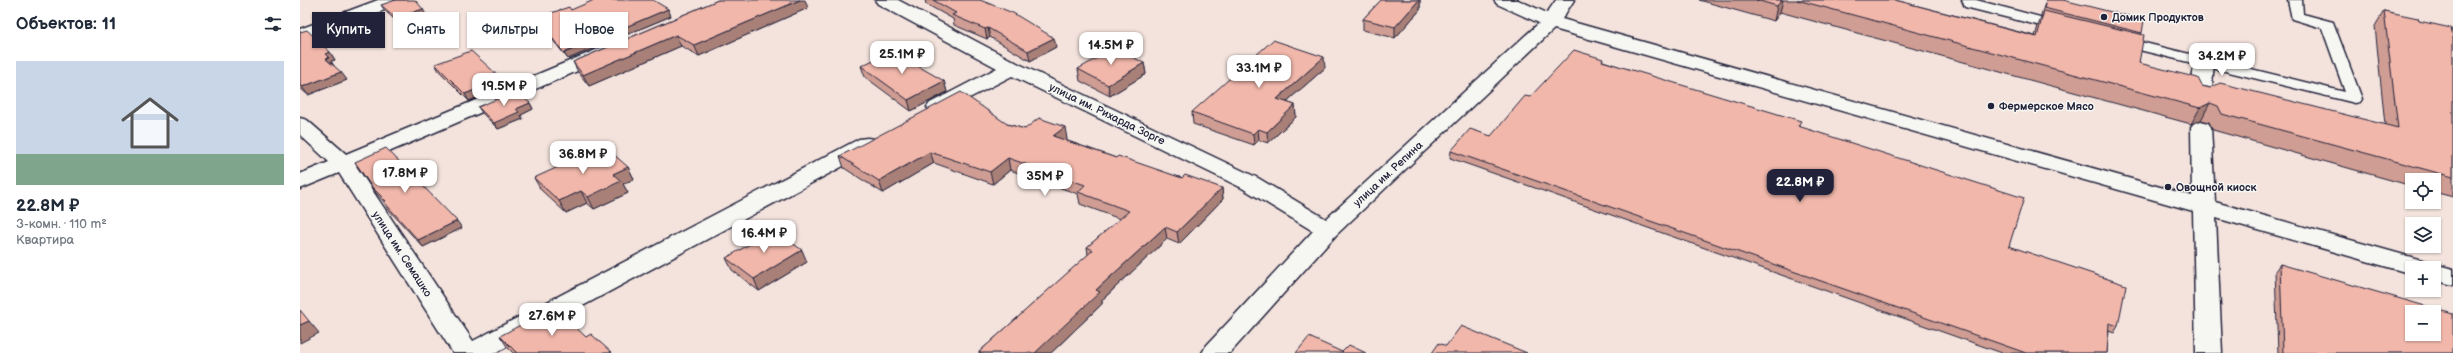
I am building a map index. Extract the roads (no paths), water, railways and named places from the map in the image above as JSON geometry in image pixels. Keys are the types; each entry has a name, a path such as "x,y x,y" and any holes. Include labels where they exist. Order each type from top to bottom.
{"street":[{"path":"300,35 395,0"},
{"name":"улица им. Рихарда Зорге","path":"884,0 1012,68 1250,183 1328,230"},
{"path":"1503,0 1551,22 2203,208 2405,264"},
{"name":"улица им. Репина","path":"1215,353 1328,230 1551,22 1565,0"},
{"path":"300,182 614,48"},
{"path":"2201,97 2204,62"},
{"path":"921,116 1012,68"},
{"name":"улица им. Семашко","path":"300,124 344,164 468,353"},
{"path":"2201,127 2209,353"},
{"path":"472,353 886,134"},
{"path":"2441,274 2453,277"}],"lane":[{"path":"1969,0 1970,4 2076,30"},
{"path":"2106,38 2355,99 2328,25 2297,16 2295,0"}],"place":[{"name":"Домик Продуктов","path":"2104,17"},
{"name":"Фермерское Мясо","path":"1991,106"},
{"name":"Овощной киоск","path":"2168,187"}]}
